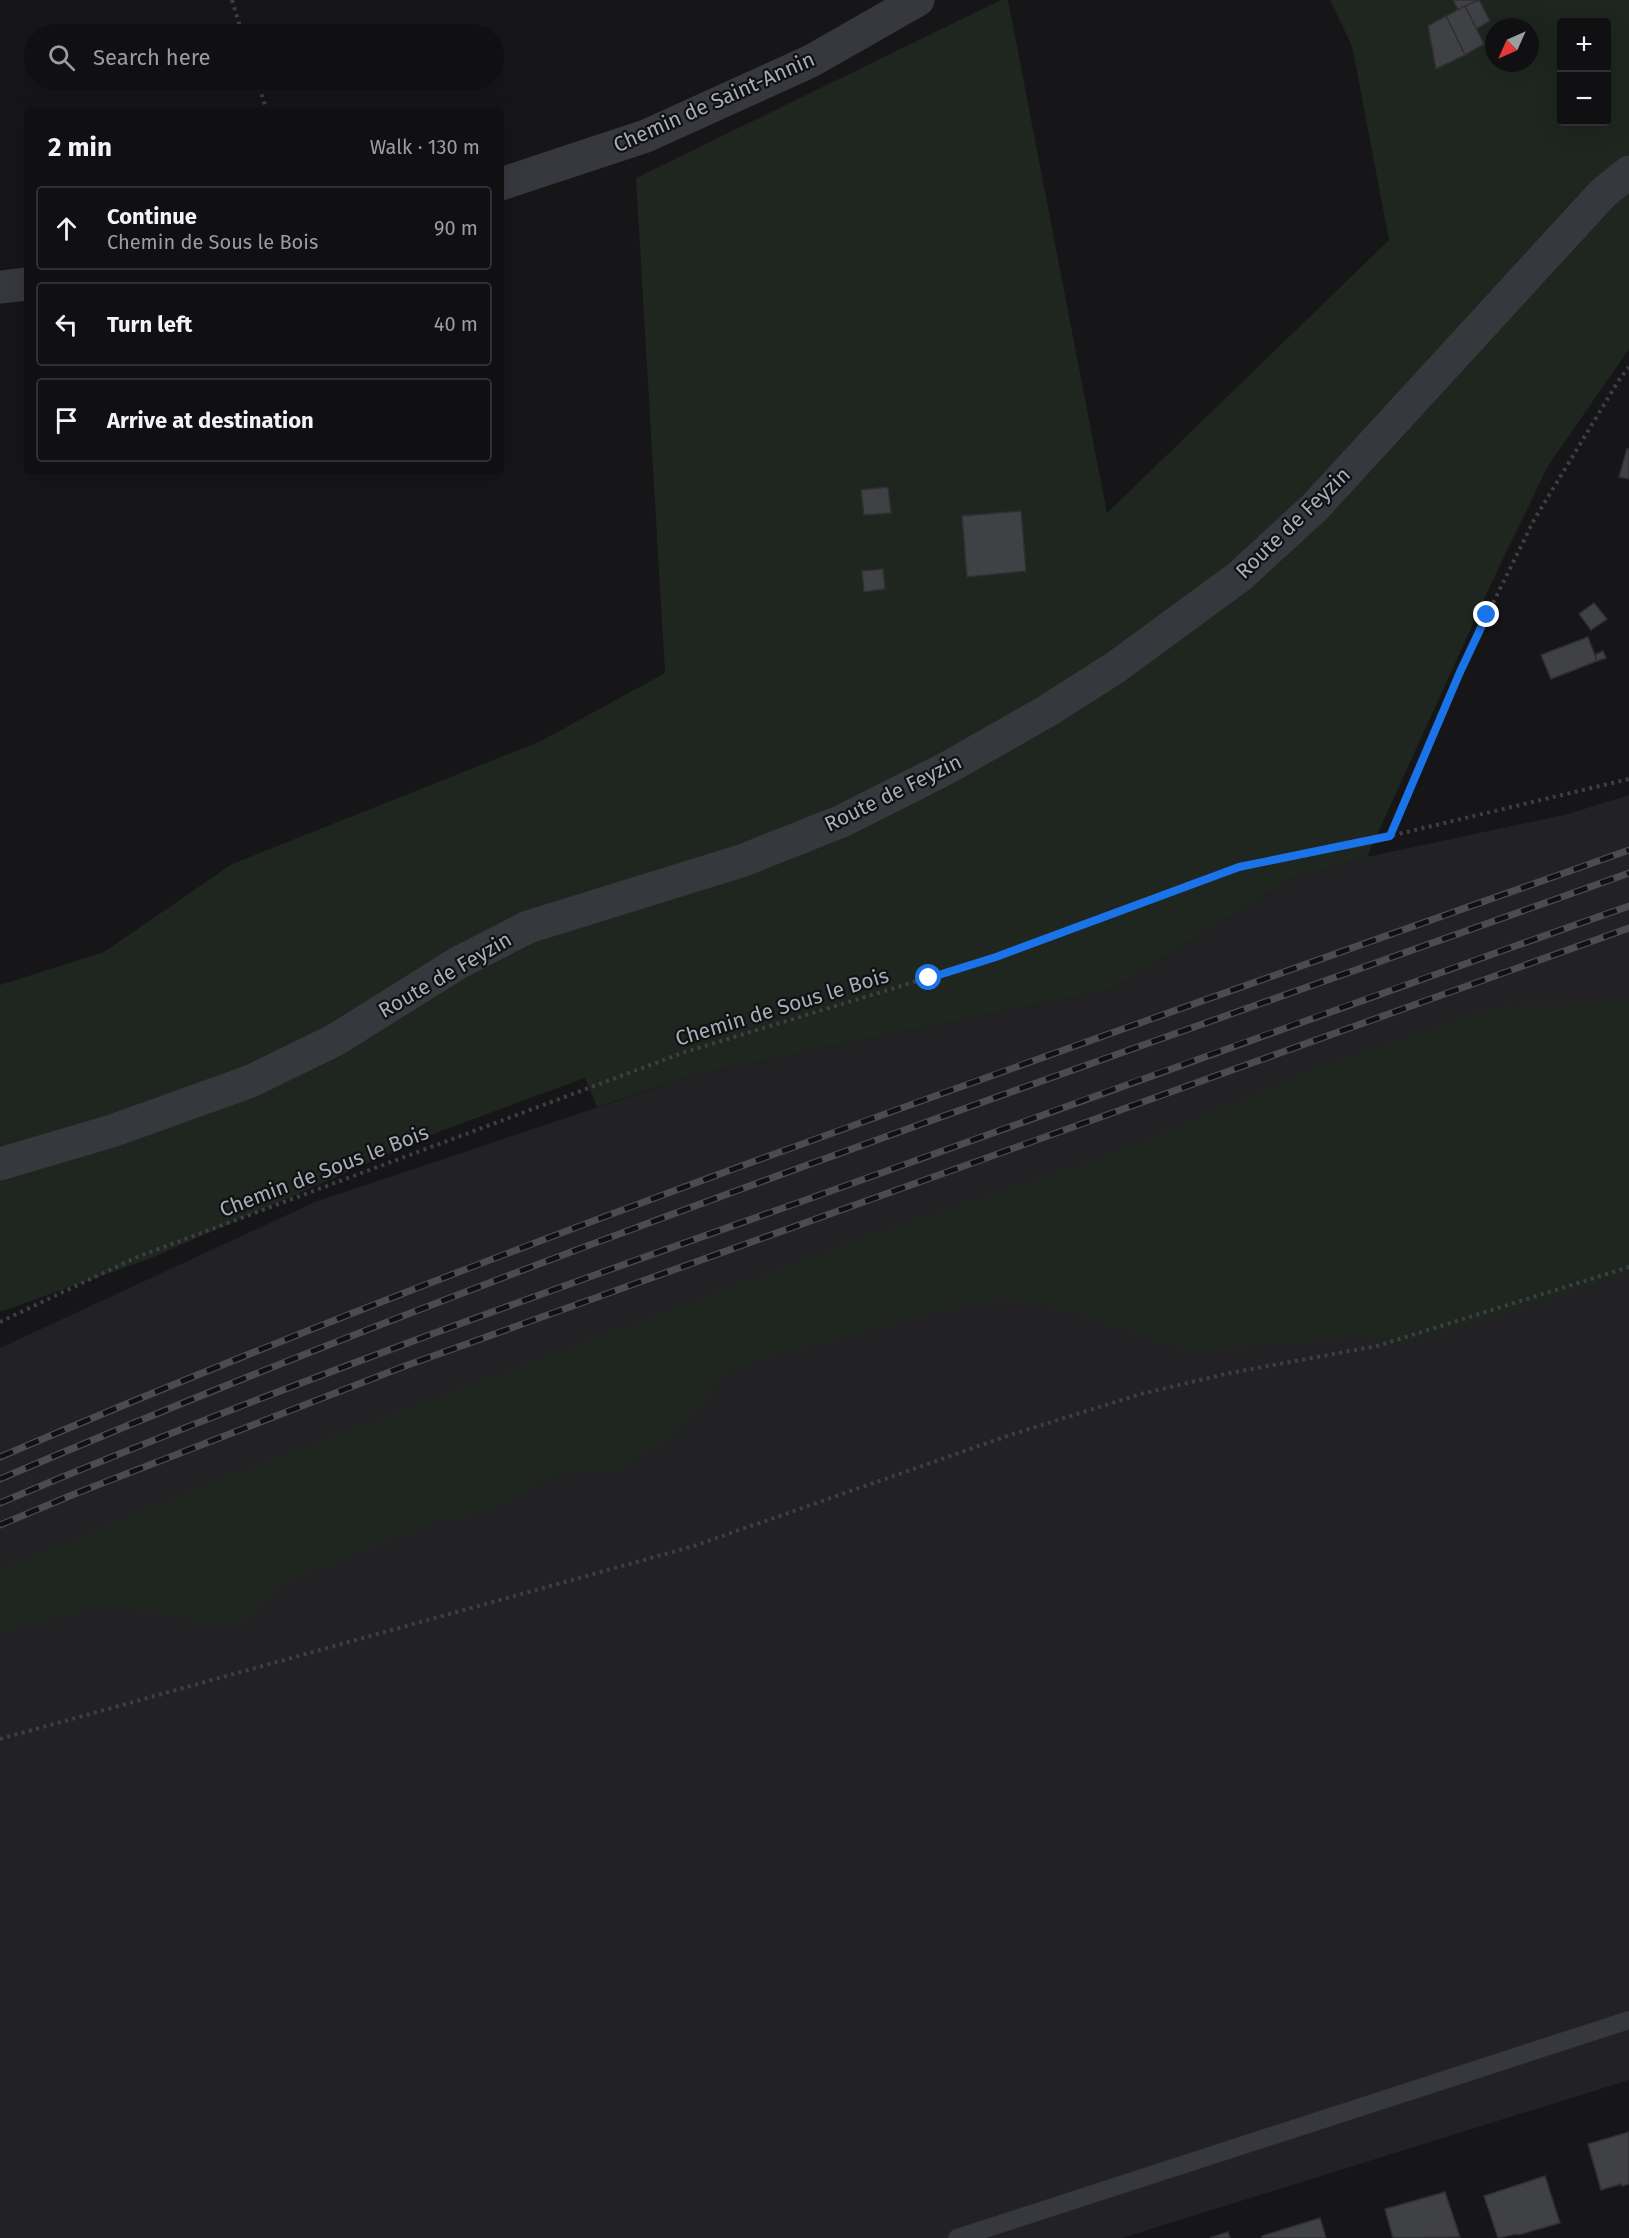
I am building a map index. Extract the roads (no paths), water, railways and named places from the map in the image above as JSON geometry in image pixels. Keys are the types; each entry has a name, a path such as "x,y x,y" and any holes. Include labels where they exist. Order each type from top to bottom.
{"street":[{"name":"Chemin de Saint-Annin","path":"504,183 646,136 811,61 918,0"},
{"name":"Route de Feyzin","path":"0,1164 112,1131 251,1081 335,1040 458,963 528,927 741,861 843,821 947,768 1047,711 1116,668 1240,576 1316,507 1595,201 1629,172"},
{"path":"0,287 24,284"}],"lane":[{"path":"957,2238 1629,2020"}],"railway":[{"path":"0,1457 200,1374 606,1216 1014,1067 1629,850"},
{"path":"0,1479 201,1396 606,1239 810,1164 1629,873"},
{"path":"0,1503 297,1384 498,1310 1629,906"},
{"path":"0,1525 405,1366 1629,928"}]}
